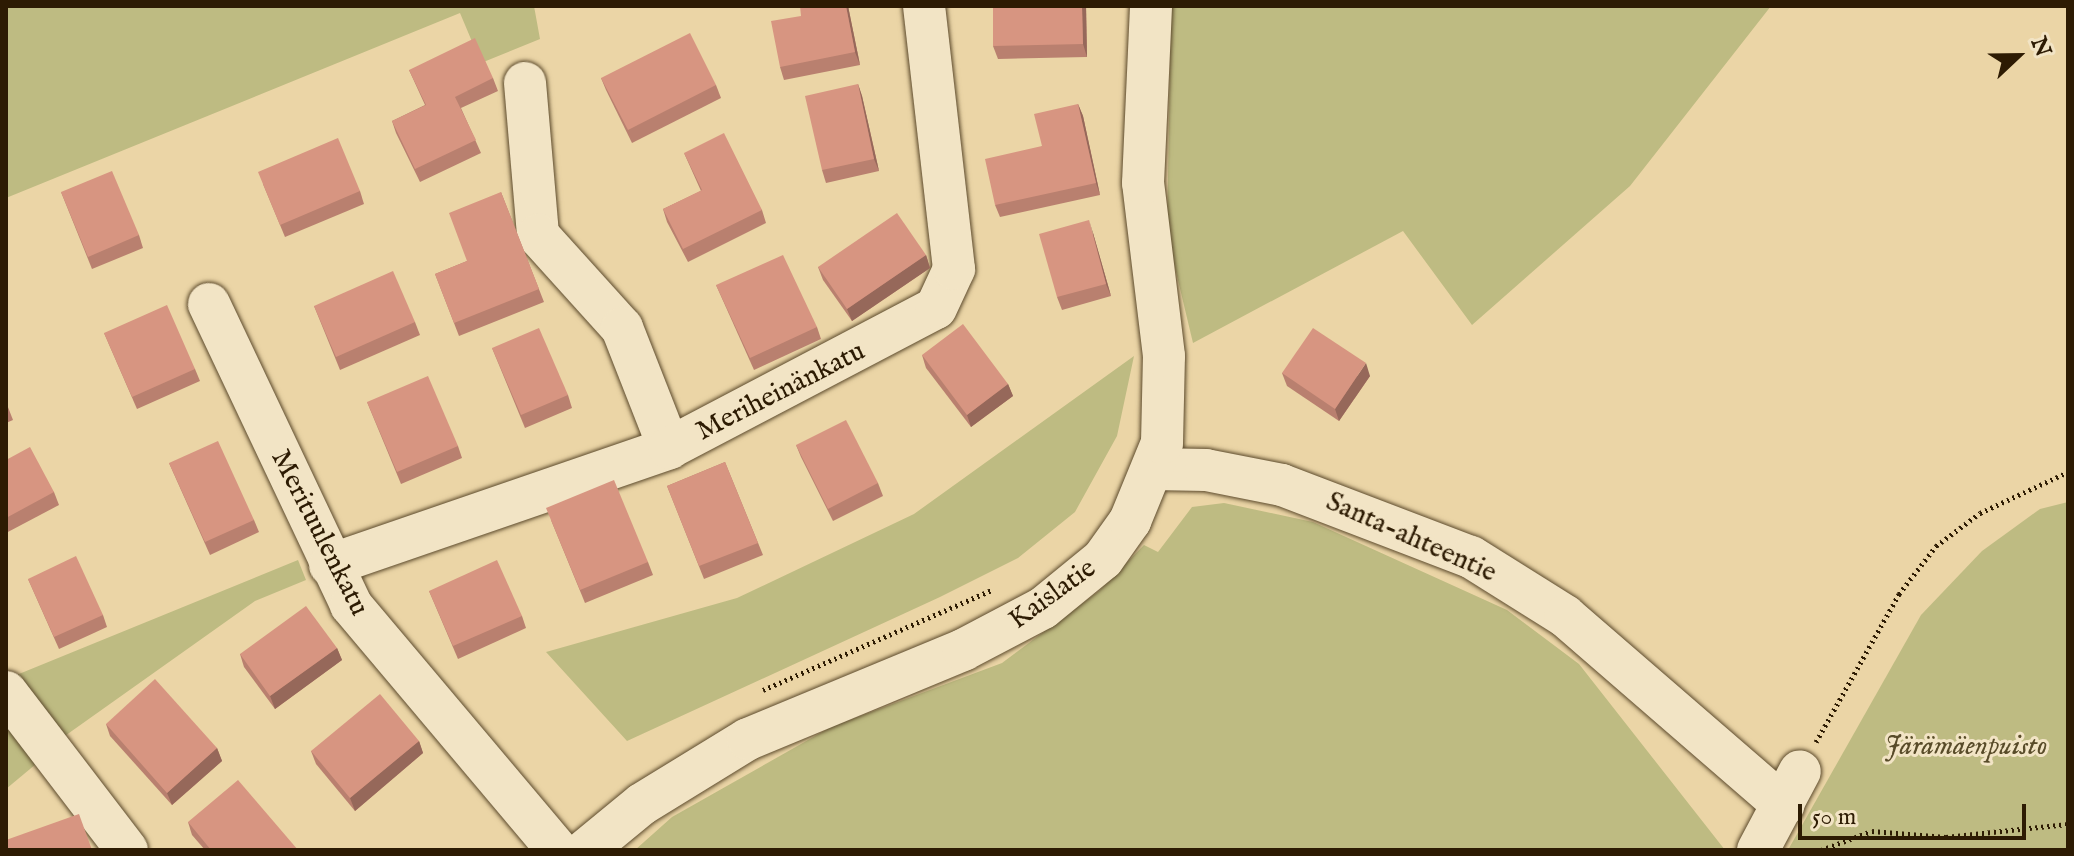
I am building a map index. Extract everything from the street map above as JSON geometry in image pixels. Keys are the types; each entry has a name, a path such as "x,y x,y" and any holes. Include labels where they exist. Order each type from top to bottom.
{"street":[{"name":"Meriheinänkatu","path":"330,565 669,448 886,338 949,292 954,269 924,6"},
{"name":"Kaislatie","path":"586,850 642,804 748,739 963,650 1043,608 1103,559 1153,469 1162,443 1164,356 1143,183 1151,6"},
{"path":"525,83 538,235 622,328 669,448"},
{"name":"Merituulenkatu","path":"209,304 330,565 376,642 557,850"},
{"name":"Santa-ahteentie","path":"1153,469 1206,470 1282,485 1471,557 1565,616 1792,788"},
{"path":"6,692 127,850"},
{"path":"1758,850 1792,788"}],"path":[{"path":"1792,788 1899,594 1936,546 1980,513 2068,472"},
{"path":"1821,850 1872,831 1946,837 2068,824"}],"green space":[{"path":"6,6 534,6 540,39 481,63 460,13 6,198"},
{"path":"1171,6 1771,6 1630,186 1472,325 1403,231 1193,343 1167,234"},
{"path":"1134,356 1117,436 1075,512 1018,558 627,741 546,652 737,598 914,514"},
{"name":"Järämäenpuisto","path":"2068,502 2068,850 1788,850 1921,615 1982,551 2040,509"},
{"path":"1224,503 1313,522 1507,610 1579,664 1725,850 635,850 672,817 831,727 1002,663 1099,591 1144,545 1158,552 1192,507"},
{"path":"298,560 306,580 255,601 62,738 14,676"},
{"path":"6,725 36,764 6,789"}],"building":[{"path":"800,6 846,6 855,52 780,67 771,21 801,16"},
{"path":"993,6 1082,6 1083,44 993,46"},
{"path":"690,33 716,85 628,130 601,78"},
{"path":"475,38 493,78 455,97 476,140 415,169 392,121 426,105 409,70"},
{"path":"858,84 874,159 822,170 805,96"},
{"path":"1078,104 1096,183 995,205 985,159 1042,146 1034,114"},
{"path":"724,133 762,210 683,249 663,209 702,190 684,153"},
{"path":"338,138 360,191 280,225 258,172"},
{"path":"112,171 139,235 88,257 61,192"},
{"path":"501,192 539,289 454,323 435,274 467,261 449,213"},
{"path":"897,213 926,255 847,309 818,267"},
{"path":"1089,220 1106,284 1057,297 1039,234"},
{"path":"783,255 817,327 750,358 716,285"},
{"path":"393,271 415,322 336,357 314,306"},
{"path":"167,305 195,369 132,397 104,333"},
{"path":"963,324 1008,384 967,415 922,355"},
{"path":"539,328 568,395 521,415 492,348"},
{"path":"1313,328 1366,363 1335,409 1282,373"},
{"path":"428,376 458,446 397,472 367,402"},
{"path":"846,420 878,483 828,509 796,445"},
{"path":"218,441 254,520 205,542 169,463"},
{"path":"30,447 54,492 6,518 6,460"},
{"path":"725,462 758,543 699,566 667,486"},
{"path":"614,480 648,562 580,590 546,508"},
{"path":"76,556 103,615 54,637 28,579"},
{"path":"497,560 522,616 453,646 429,591"},
{"path":"306,606 337,648 270,696 240,654"},
{"path":"155,679 217,748 167,793 106,724"},
{"path":"380,694 419,741 350,798 311,751"},
{"path":"238,780 298,850 211,850 188,822"},
{"path":"79,814 92,850 6,850 6,840"}]}
